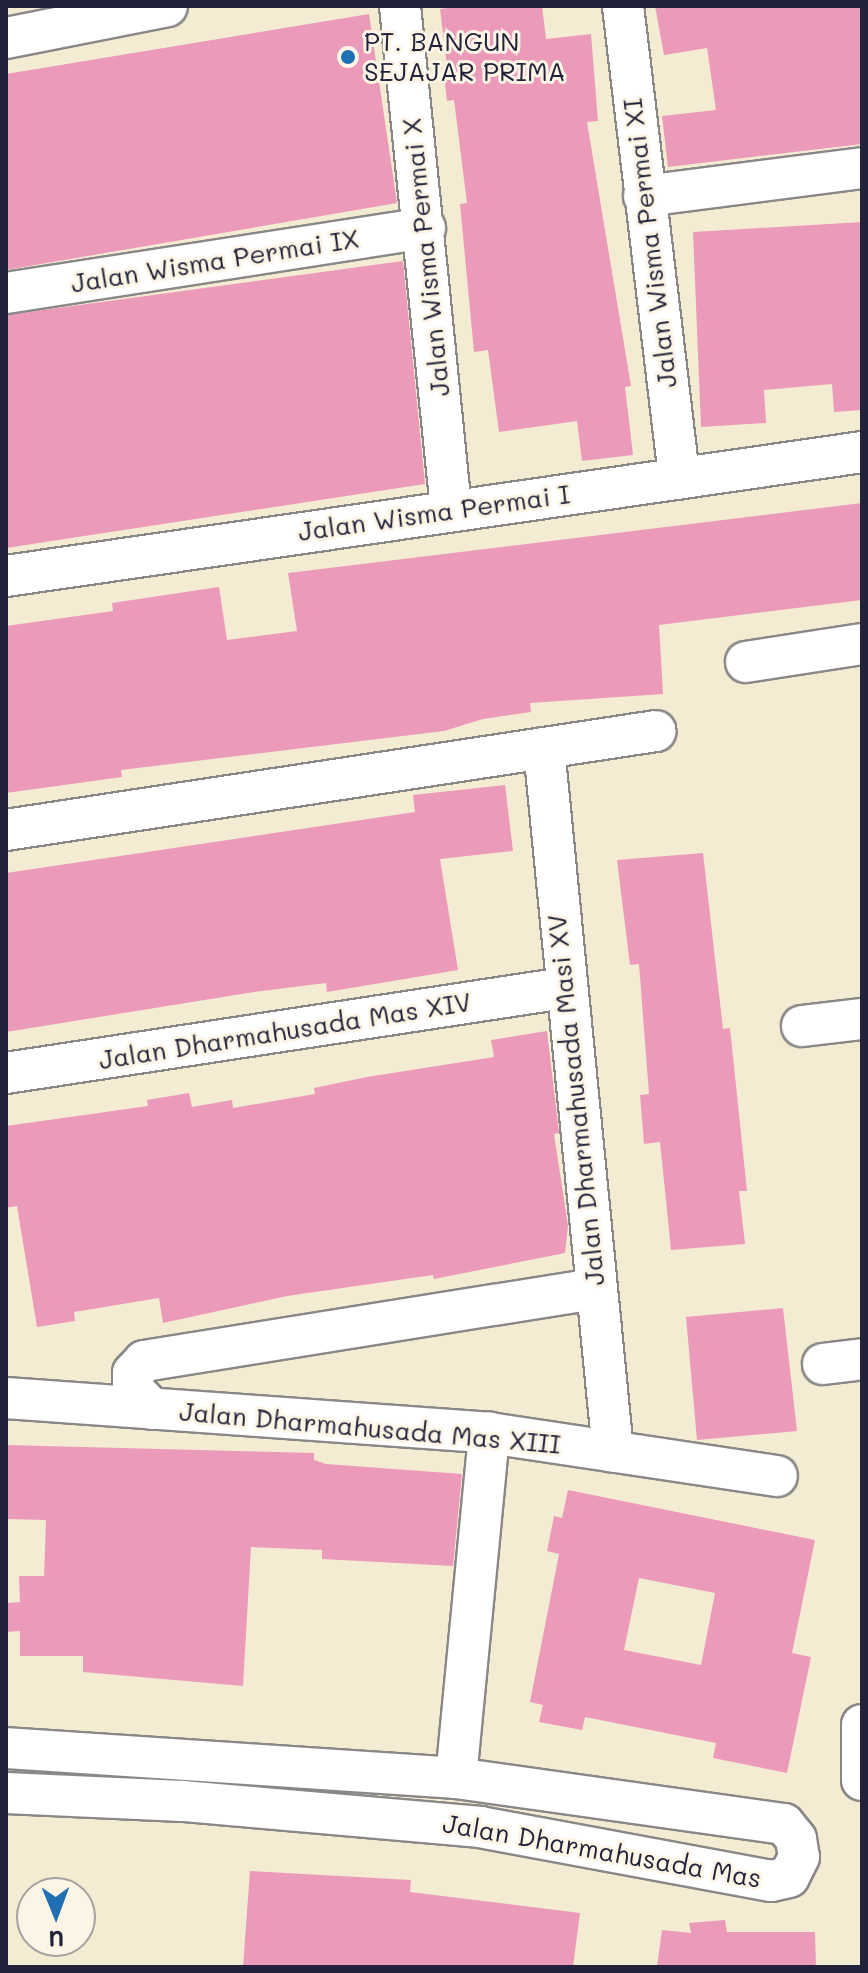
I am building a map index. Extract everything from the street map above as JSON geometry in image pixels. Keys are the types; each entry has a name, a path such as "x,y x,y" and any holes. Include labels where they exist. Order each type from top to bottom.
{"street":[{"path":"6,38 167,6"},
{"name":"Jalan Wisma Permai X","path":"400,6 425,228 451,509"},
{"name":"Jalan Wisma Permai XI","path":"623,6 679,479"},
{"path":"644,196 862,168"},
{"name":"Jalan Wisma Permai IX","path":"6,293 425,228"},
{"name":"Jalan Wisma Permai I","path":"6,576 451,509 862,452"},
{"path":"746,662 862,644"},
{"path":"6,830 656,731"},
{"name":"Jalan Dharmahusada Masi XV","path":"544,748 564,988 613,1452"},
{"name":"Jalan Dharmahusada Mas XIV","path":"6,1073 564,988"},
{"path":"802,1026 862,1019"},
{"name":"Jalan Dharmahusada Mas XIII","path":"152,1409 133,1389 133,1373 144,1361 594,1289"},
{"name":"Jalan Dharmahusada Mas XIII","path":"6,1398 489,1433 777,1476"},
{"path":"456,1778 489,1433"},
{"path":"862,1725 862,1780"},
{"name":"Jalan Dharmahusada Mas","path":"6,1748 456,1778 784,1824 796,1839 799,1857 789,1877 771,1881 481,1827 182,1801 6,1793"}],"building":[{"path":"542,6 546,39 591,34 598,121 587,122 631,386 625,387 633,455 582,461 577,421 499,432 488,350 474,352 460,204 467,203 454,100 447,101 443,66 447,66 440,9"},
{"path":"655,6 862,6 862,144 668,167 662,116 716,110 707,48 664,55"},
{"path":"369,14 397,203 6,270 6,74"},
{"path":"862,222 862,410 834,412 832,384 764,390 766,423 701,427 693,232"},
{"path":"403,261 425,484 6,548 6,315"},
{"path":"862,503 862,600 659,625 663,694 530,703 531,712 483,719 444,731 121,770 122,777 6,793 6,626 113,611 112,603 219,587 227,640 297,631 288,573"},
{"path":"505,785 513,851 440,859 458,970 327,992 326,983 254,992 6,1032 6,873 415,812 413,795"},
{"path":"703,853 723,1029 730,1028 747,1191 739,1191 745,1244 671,1250 660,1142 644,1144 640,1095 649,1094 639,964 630,965 617,860"},
{"path":"547,1031 559,1133 554,1134 568,1226 565,1253 434,1279 433,1275 287,1296 163,1323 159,1298 74,1312 75,1321 37,1327 17,1206 6,1208 6,1126 148,1106 147,1100 189,1093 192,1107 232,1100 233,1108 315,1094 314,1088 367,1077 494,1057 491,1040"},
{"path":"783,1308 797,1431 697,1440 686,1317"},
{"path":"6,1445 314,1453 314,1460 326,1464 462,1474 453,1566 322,1559 322,1550 251,1547 243,1686 83,1672 83,1656 20,1656 20,1631 6,1632 6,1603 20,1602 19,1576 44,1576 46,1520 6,1519"},
{"path":"568,1490 815,1540 792,1653 811,1657 787,1773 713,1758 716,1743 585,1717 582,1730 539,1722 543,1705 530,1702 559,1554 547,1551 554,1516 562,1518","holes":["639,1578 715,1593 701,1665 624,1650"]},
{"path":"250,1871 411,1880 410,1892 580,1913 573,1967 243,1967"},
{"path":"725,1920 727,1932 815,1932 816,1967 657,1967 662,1930 691,1933 689,1923"}],"place":[{"name":"PT. BANGUN SEJAJAR PRIMA","path":"348,57"}]}
